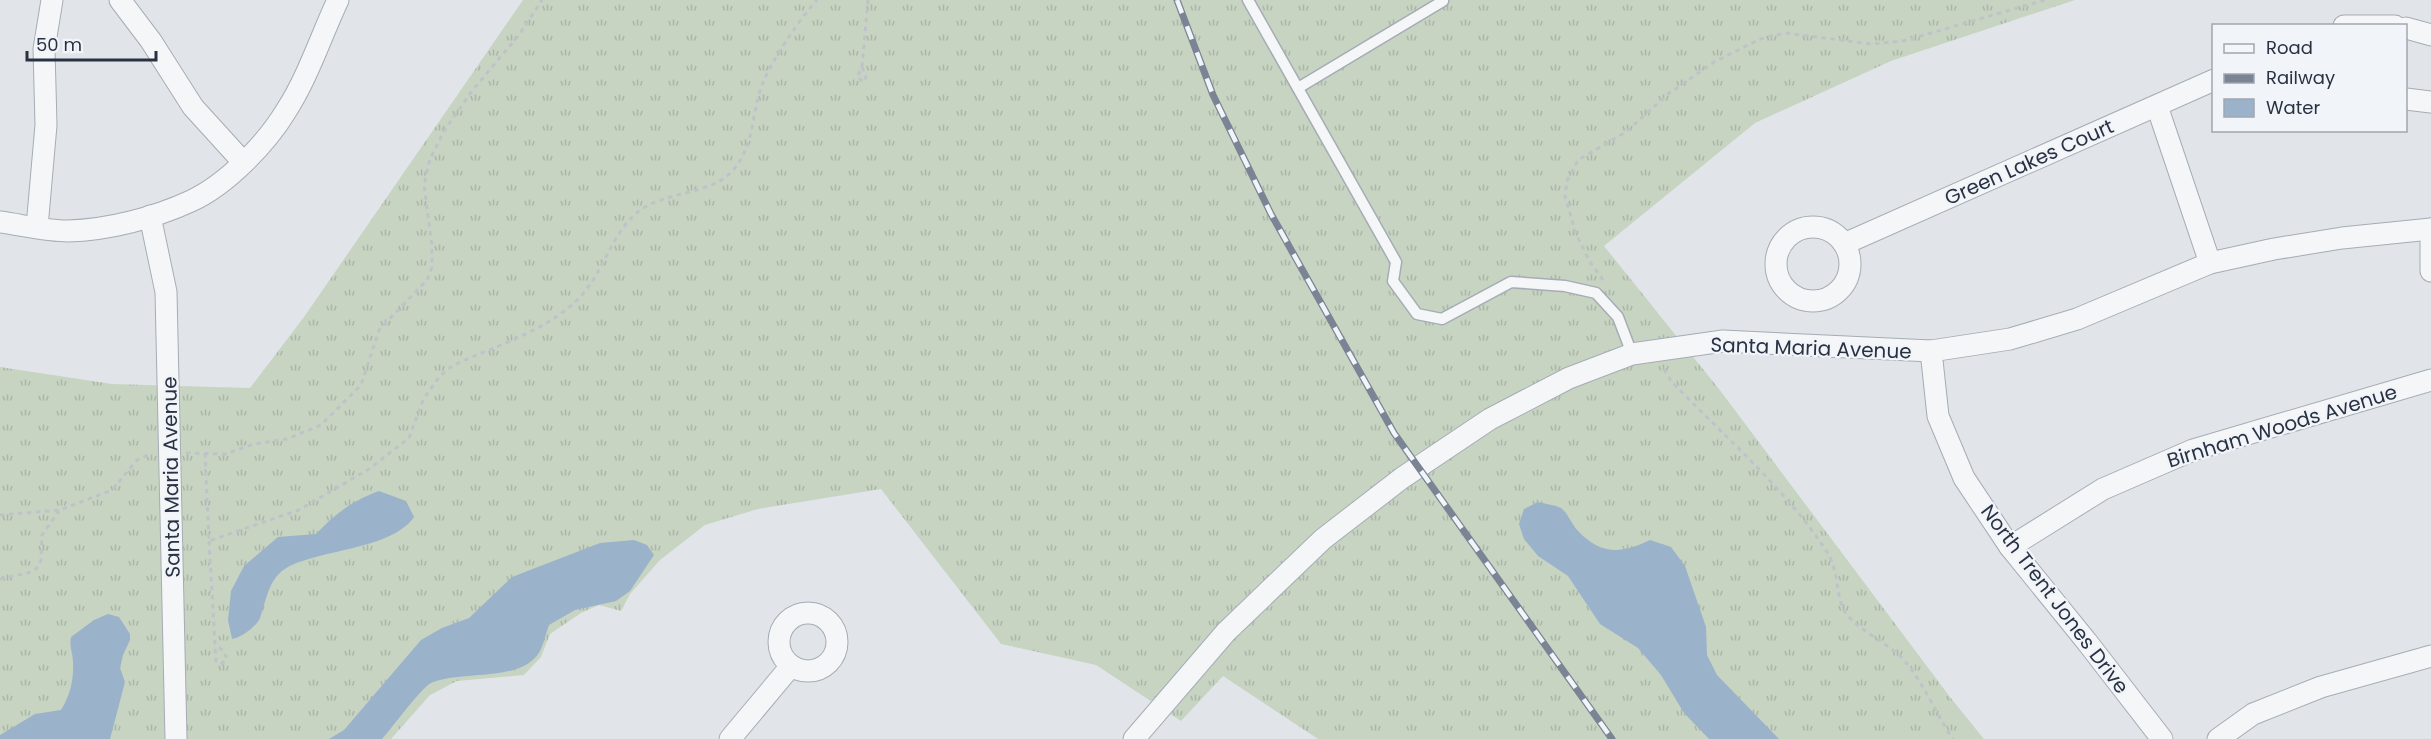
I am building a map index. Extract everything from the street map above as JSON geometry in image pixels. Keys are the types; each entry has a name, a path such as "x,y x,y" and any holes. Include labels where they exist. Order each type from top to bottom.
{"street":[{"path":"38,227 46,125 44,49 52,0"},
{"path":"120,0 152,40 193,107 243,162"},
{"path":"0,222 65,231 95,229 150,216 192,201 222,182 262,143 287,111 338,0"},
{"path":"2407,27 2431,35"},
{"name":"Green Lakes Court","path":"1844,244 2212,81"},
{"path":"2407,99 2428,104 2431,102"},
{"path":"2157,106 2210,263"},
{"name":"Santa Maria Avenue","path":"150,216 166,292 176,739"},
{"path":"2431,229 2431,271"},
{"name":"Santa Maria Avenue","path":"1134,739 1226,632 1332,532 1402,478 1490,418 1569,378 1632,354 1723,341 1931,351 2010,339 2077,319 2210,263 2274,249 2342,238 2431,229"},
{"name":"North Trent Jones Drive","path":"1931,351 1938,416 1964,478 2010,547 2162,739"},
{"name":"Birnham Woods Avenue","path":"2010,547 2103,489 2193,450 2431,381"},
{"path":"2217,739 2253,714 2321,687 2431,656"},
{"path":"730,739 790,666"}],"lane":[{"path":"1248,0 1396,262 1393,281 1417,314 1442,319 1511,282 1565,286 1596,293 1618,317 1632,354"},
{"path":"1298,88 1443,1"}],"path":[{"path":"0,515 60,510 111,490 137,460 154,453 225,454 254,444 287,440 321,425 361,385 379,330 427,280 432,267 424,185 430,159 444,131 472,91 519,35 542,0"},
{"path":"209,541 299,510 369,469 409,438 423,400 439,377 452,366 551,321 580,297 627,221 641,209 665,198 701,188 733,170 750,143 756,107 765,79 806,11 817,0"},
{"path":"862,68 868,0"},
{"path":"1608,288 1590,262 1576,234 1565,196 1567,181 1578,160 1626,132 1668,94 1714,62 1760,39 1785,33 1871,44 1903,41 2045,0"},
{"path":"1653,351 1671,381 1774,484 1821,544 1836,570 1839,591 1848,616 1902,658 1926,690 1953,739"},
{"path":"206,453 209,541 215,645 216,661 221,664 227,659 224,651 215,645"},
{"path":"0,579 32,572 38,567 41,560 42,535 60,510"}],"green space":[{"path":"523,0 2075,0 1891,61 1755,123 1604,246 1719,389 1984,739 1318,739 1223,676 1181,721 1096,665 1001,644 881,489 758,509 705,525 660,560 630,594 621,611 599,605 581,613 550,634 541,657 524,675 457,681 430,695 391,739 0,739 0,367 112,384 250,388 304,317"}],"water":[{"path":"379,491 406,501 414,517 404,528 374,542 288,567 272,583 258,621 244,634 232,639 228,620 231,591 244,566 278,537 316,534 345,508"},
{"path":"1538,502 1561,508 1578,531 1603,548 1621,550 1650,540 1671,547 1685,566 1706,627 1707,655 1717,675 1779,739 1709,739 1684,713 1661,675 1638,648 1600,624 1568,576 1538,556 1524,539 1519,524 1524,509"},
{"path":"634,540 647,545 654,555 630,591 616,601 575,610 549,625 543,645 532,661 506,672 444,679 431,683 382,739 329,739 344,730 421,640 442,628 469,618 512,577 600,543"},
{"path":"108,614 119,617 130,634 120,668 125,682 110,739 0,739 0,735 35,714 61,710 67,699 73,675 71,637 94,620"}],"railway":[{"path":"1177,0 1213,95 1271,214 1394,433 1612,739"}]}
